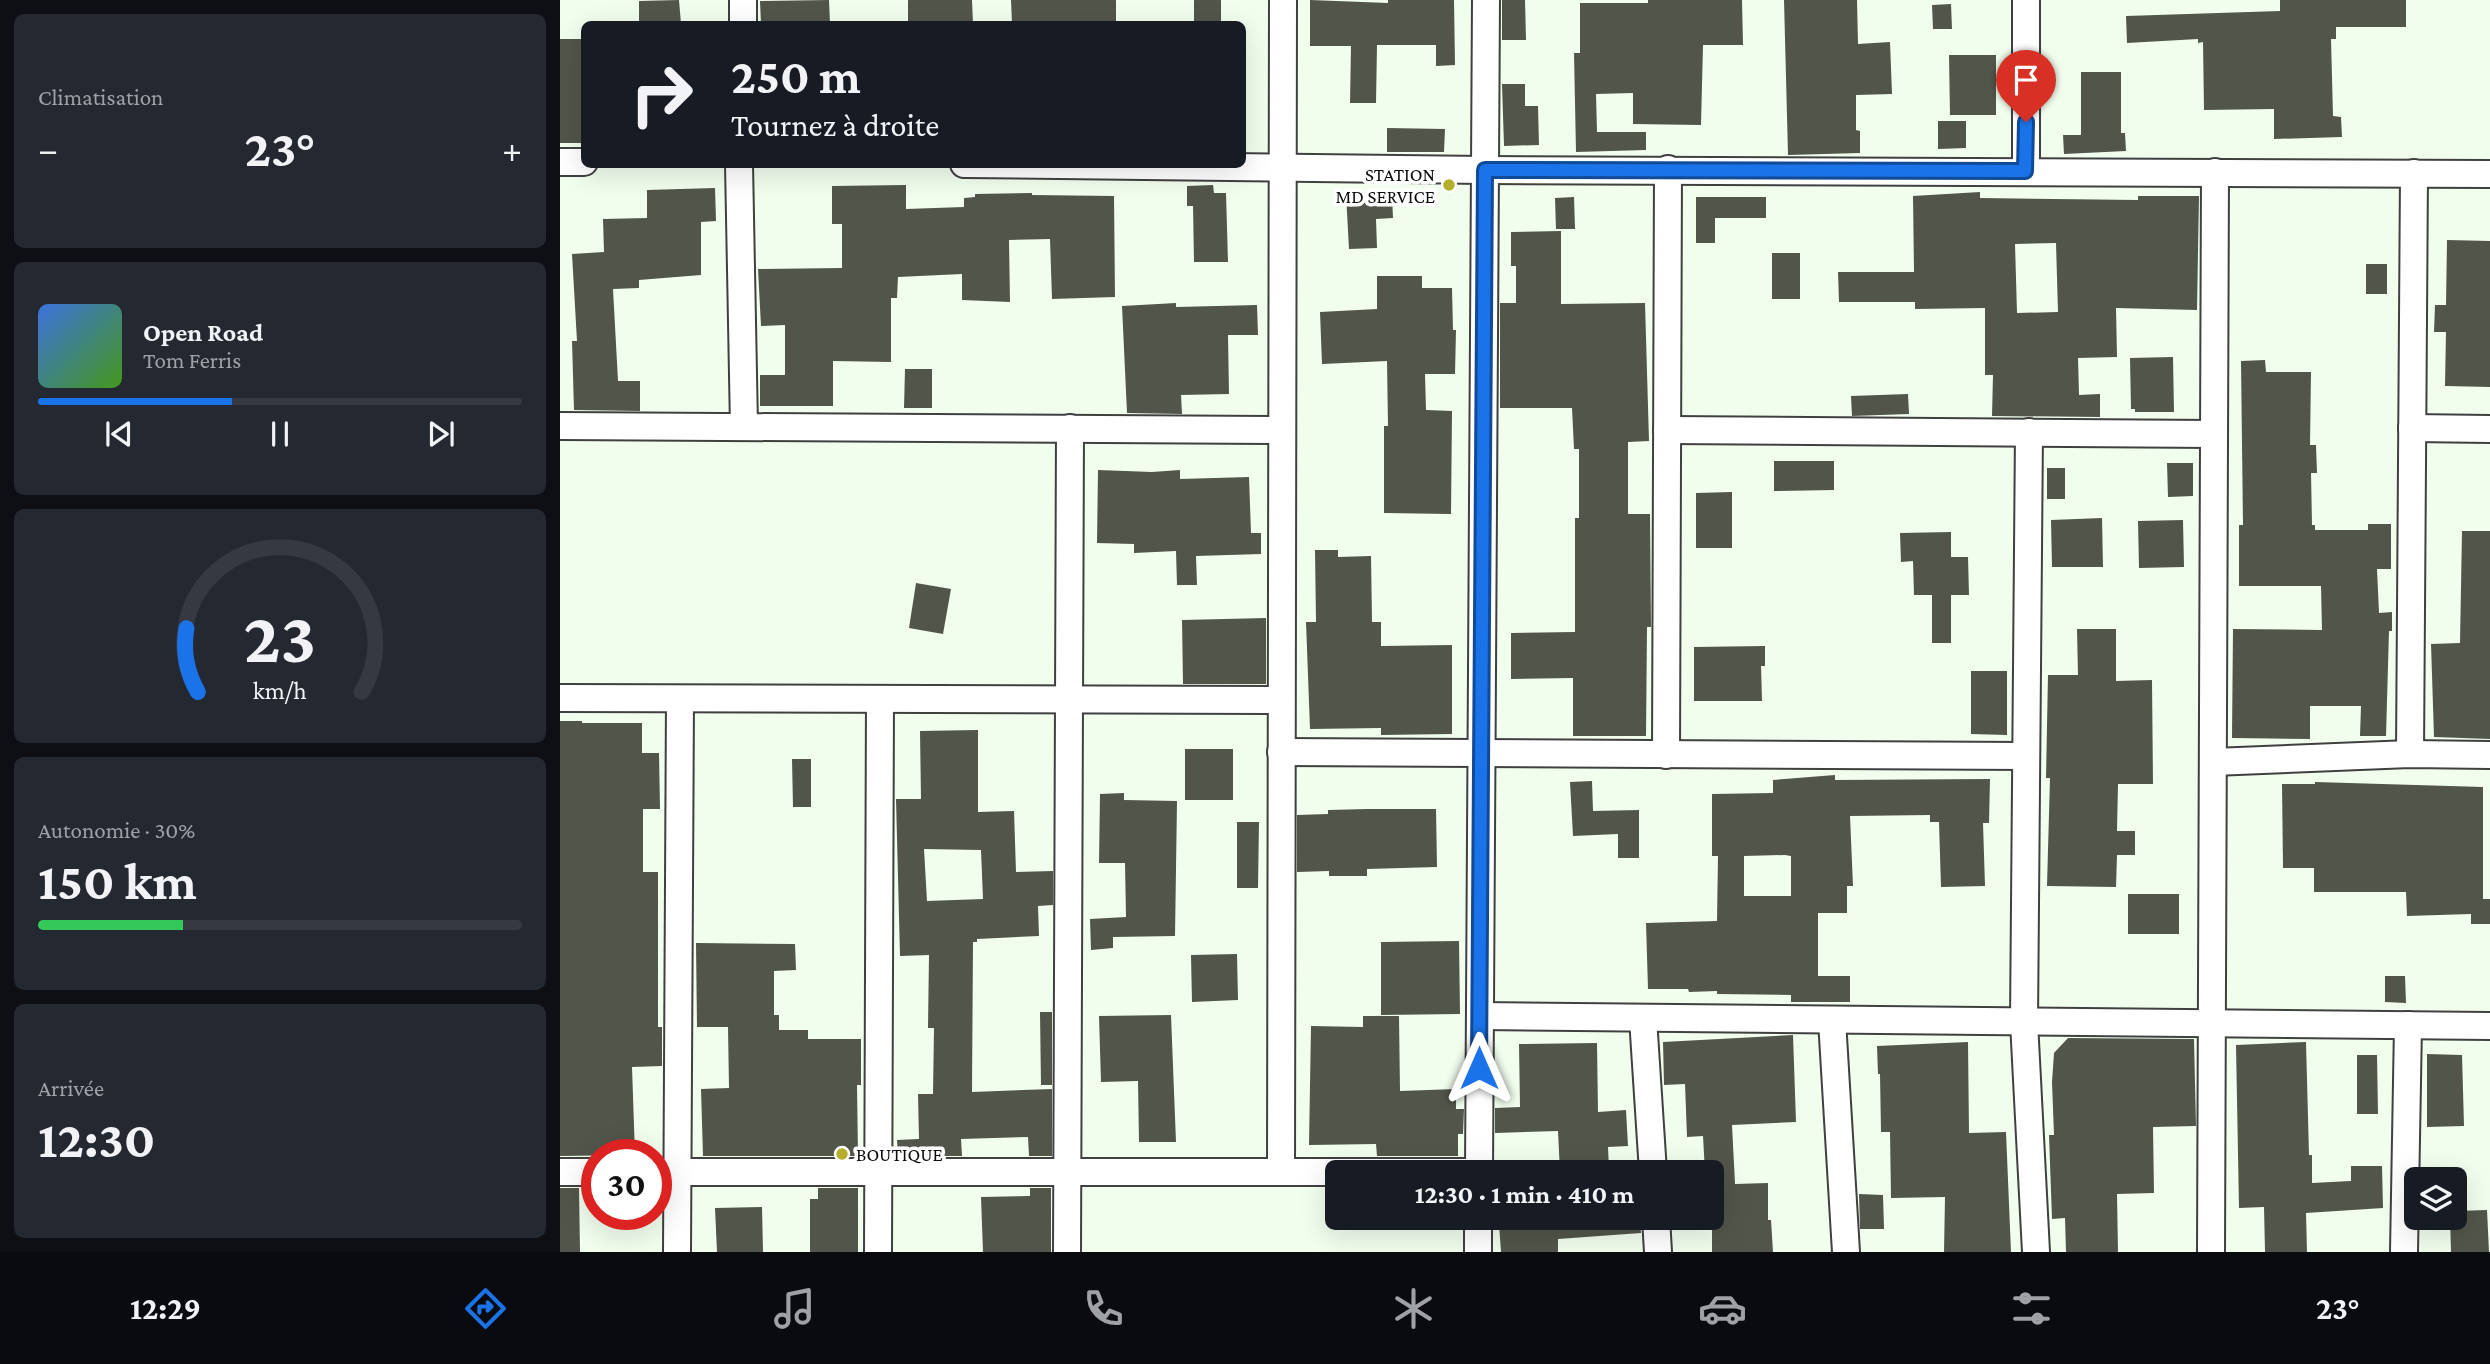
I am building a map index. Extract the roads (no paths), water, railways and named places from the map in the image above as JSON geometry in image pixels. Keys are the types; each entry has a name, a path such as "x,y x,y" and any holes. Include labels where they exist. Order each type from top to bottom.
{"street":[{"path":"743,0 743,21"},
{"path":"1281,1172 1283,0"},
{"path":"1479,1160 1486,0"},
{"path":"2025,171 2026,0"},
{"path":"560,162 581,162"},
{"path":"1246,167 2490,174"},
{"path":"738,168 744,427"},
{"path":"1666,755 1668,169"},
{"path":"2211,1252 2214,172"},
{"path":"2410,754 2414,173"},
{"path":"560,426 1282,429"},
{"path":"1067,1252 1070,428"},
{"path":"2412,428 2490,429"},
{"path":"1667,430 2214,434"},
{"path":"2029,432 2024,1022 2036,1252"},
{"path":"560,698 1282,700"},
{"path":"668,1139 680,699"},
{"path":"878,1252 880,699"},
{"path":"1281,752 2026,756"},
{"path":"2213,762 2410,754 2490,755"},
{"path":"1479,1016 2490,1026"},
{"path":"1643,1018 1652,1160"},
{"path":"1832,1020 1846,1252"},
{"path":"2404,1252 2408,1025"},
{"path":"560,1172 581,1172"},
{"path":"672,1172 1325,1172"},
{"path":"672,1212 677,1252"},
{"path":"1478,1230 1478,1252"},
{"path":"1657,1230 1658,1252"}],"place":[{"name":"STATION MD SERVICE","path":"1449,185"},
{"name":"BOUTIQUE","path":"842,1154"}]}
